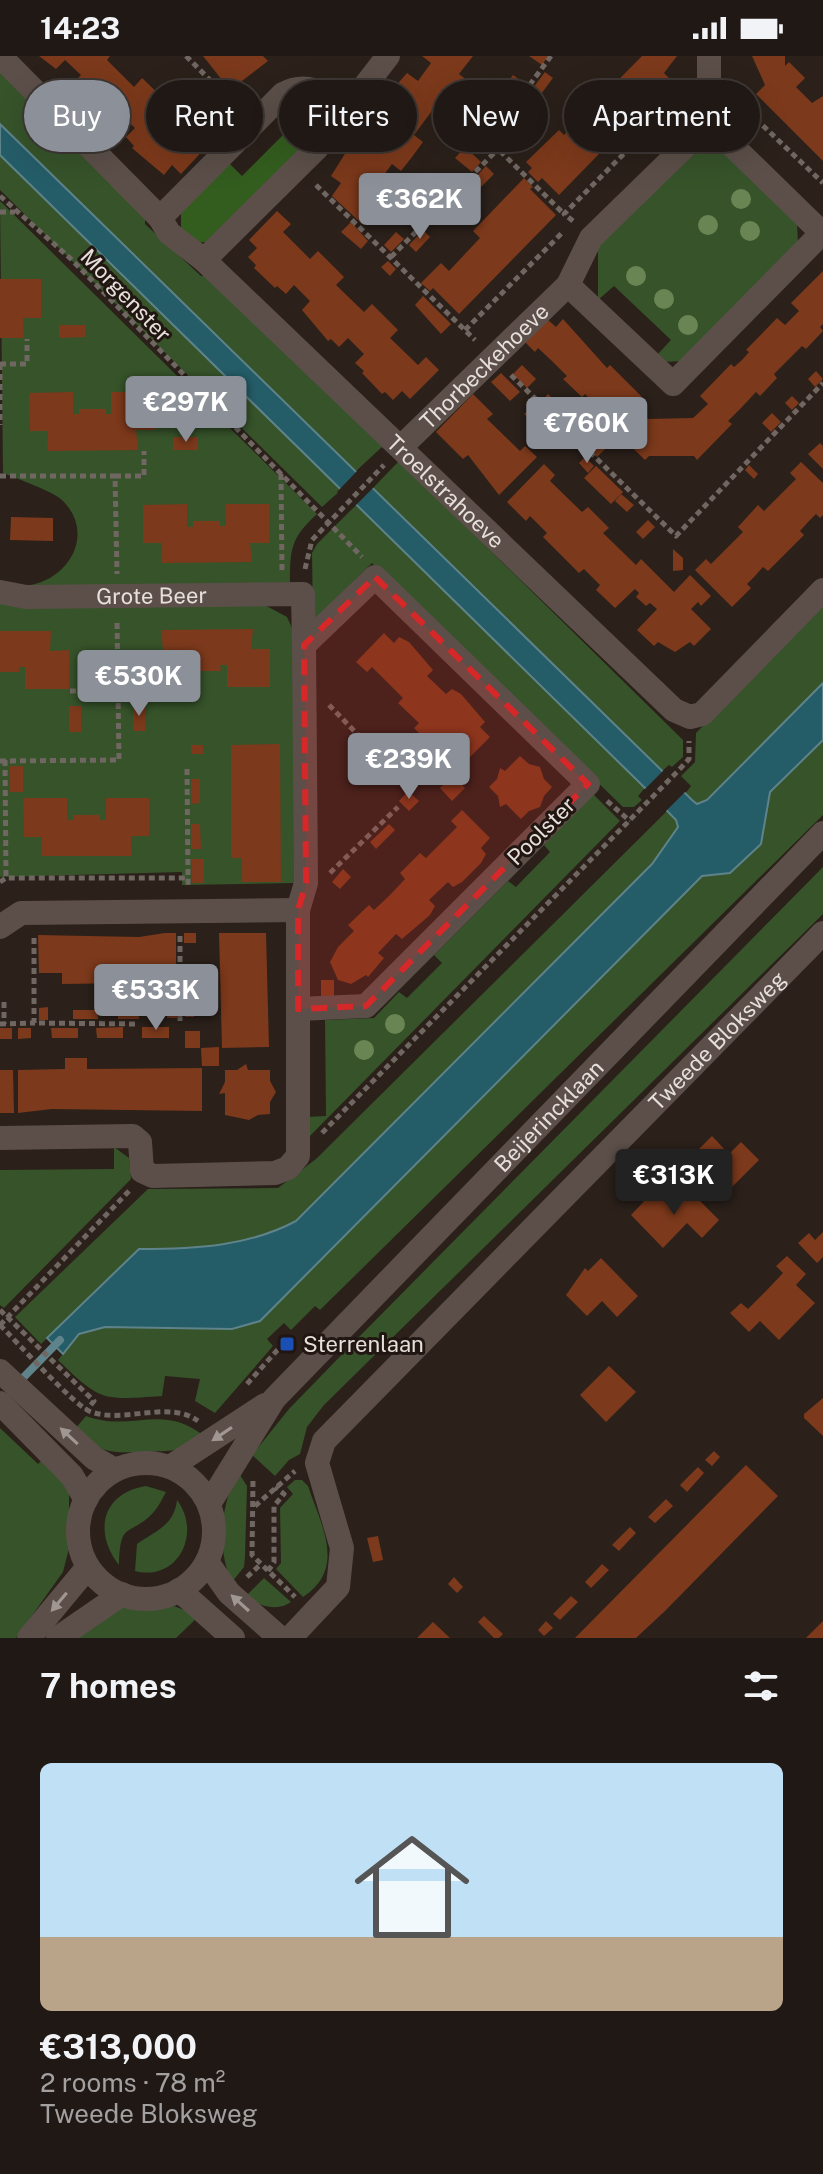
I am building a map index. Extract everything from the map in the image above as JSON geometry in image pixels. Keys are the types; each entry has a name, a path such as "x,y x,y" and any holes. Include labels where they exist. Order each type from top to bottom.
{"street":[{"name":"Troelstrahoeve","path":"0,56 160,218 179,242 204,260 674,710 690,717"},
{"path":"370,80 388,56"},
{"path":"263,114 279,98"},
{"path":"160,218 225,152"},
{"path":"204,260 310,152"},
{"name":"Thorbeckehoeve","path":"401,447 568,285 583,230 675,152"},
{"name":"Thorbeckehoeve","path":"568,285 673,384 823,234 739,152"},
{"path":"304,645 375,577"},
{"name":"Poolster","path":"298,1009 366,1006 588,784 375,577"},
{"path":"690,717 702,714 823,590"},
{"name":"Grote Beer","path":"0,592 26,597 293,594"},
{"path":"0,1138 133,1136 140,1142 142,1171 147,1173 275,1173 288,1168 298,1156 304,645 293,594"},
{"name":"Beijerincklaan","path":"209,1504 274,1399 823,833"},
{"path":"0,927 21,913 184,911 301,900"},
{"name":"Tweede Bloksweg","path":"317,1463 324,1441 823,933"},
{"path":"3,1372 94,1458 115,1470"},
{"name":"Beijerincklaan","path":"170,1467 274,1399"},
{"path":"5,1408 72,1476 86,1500"},
{"path":"152,1463 170,1467 193,1482 209,1504 214,1523 207,1562 179,1590 141,1599 122,1594 103,1583 88,1567 78,1534 86,1500 98,1483 115,1470 152,1463"},
{"path":"290,1638 338,1587 342,1548 317,1463"},
{"path":"207,1562 229,1593 280,1638"},
{"path":"29,1638 88,1567"},
{"path":"179,1590 233,1638"},
{"path":"58,1638 122,1594"}],"path":[{"path":"186,56 210,80"},
{"path":"533,80 551,56"},
{"path":"564,214 709,62"},
{"path":"760,122 823,183"},
{"path":"391,257 495,152"},
{"path":"465,330 583,230 501,152"},
{"path":"297,167 676,536 823,383"},
{"name":"Morgenster","path":"0,196 71,259 328,522"},
{"path":"0,212 16,212"},
{"path":"0,425 0,364 27,364 27,339"},
{"path":"115,476 144,476 144,451"},
{"path":"281,473 293,594"},
{"path":"293,594 306,552 328,522 377,473"},
{"path":"328,522 370,565 375,577"},
{"path":"70,691 143,691"},
{"path":"304,706 328,704 398,776"},
{"path":"298,1156 689,759 690,717"},
{"path":"5,760 3,880 188,878"},
{"path":"180,1021 188,878 187,769"},
{"path":"301,900 398,807"},
{"path":"34,913 34,1023"},
{"path":"4,1002 2,1024 139,1024"},
{"path":"87,1410 0,1325 147,1173"},
{"path":"0,1310 57,1367"},
{"path":"312,1615 252,1555 254,1507 289,1473 317,1463"},
{"path":"268,1571 274,1562 274,1506 284,1494 275,1487"}],"highlighted area":[{"path":"375,577 588,784 366,1006 298,1009 298,910 306,883 304,645"}],"green space":[{"path":"0,68 24,92 24,148 0,124"},
{"path":"279,139 279,152 298,152 209,242 188,243 181,236 181,211 229,163 242,176"},
{"path":"29,152 85,152 145,211 145,224 201,276 212,276 383,446 355,472"},
{"path":"689,152 725,152 797,223 798,244 684,361 661,362 656,356 671,340 614,286 598,300 598,244"},
{"path":"0,155 341,490 322,507 0,190"},
{"path":"0,201 317,514 294,544 290,583 32,590 31,585 57,573 67,563 74,552 77,526 72,513 58,497 3,473"},
{"path":"399,461 683,740 683,757 661,772 372,489"},
{"path":"356,505 645,788 638,796 642,800 634,807 623,807 372,563 313,621 312,553"},
{"path":"261,603 287,617 293,630 296,883 182,885 182,872 0,877 0,604"},
{"path":"823,605 823,683 707,801 697,804 684,795 691,786 681,776 695,762 696,733"},
{"path":"823,740 823,815 320,1310 315,1306 291,1330 284,1323 267,1339 273,1346 215,1413 195,1401 200,1379 165,1376 162,1396 114,1397 94,1391 58,1360 79,1334 105,1327 232,1329 702,876 730,873 761,844 770,792"},
{"path":"593,794 620,821 305,1141 305,1117 326,1116 325,1020 374,1018 399,992 407,998 442,963 434,955 508,881 516,887 550,852 544,845"},
{"path":"667,811 678,827 652,864 296,1221 259,1236 220,1245 139,1250 41,1344 15,1317 148,1189 278,1188 316,1159"},
{"path":"823,867 823,914 324,1405 307,1427 300,1454 289,1460 275,1476 252,1455 289,1409 354,1342"},
{"path":"114,1147 129,1158 131,1179 4,1308 0,1305 0,1170 114,1169"},
{"path":"86,1416 118,1422 174,1421 204,1436 175,1450 114,1452 91,1443 74,1430"},
{"path":"0,1428 38,1464 45,1457 69,1492 69,1548 63,1572 16,1638 0,1638"},
{"path":"238,1472 247,1486 245,1556 244,1567 232,1582 222,1541 224,1512"},
{"path":"295,1480 302,1480 308,1486 327,1545 324,1573 316,1586 303,1597 276,1569 281,1563 280,1508 293,1494 287,1487"},
{"path":"146,1486 166,1492 152,1514 124,1535 119,1565 106,1540 106,1516 111,1505 120,1497"},
{"path":"177,1500 187,1527 182,1552 163,1569 135,1571 137,1544 168,1522"},
{"path":"264,1578 291,1602 280,1607 268,1606 246,1596"},
{"path":"174,1606 199,1616 176,1638 75,1638 121,1607"}],"water":[{"path":"0,124 24,147 24,152 29,152 697,804 707,800 823,683 823,740 770,792 761,844 730,873 702,876 260,1321 232,1329 105,1327 79,1334 63,1354 47,1338 139,1249 220,1245 259,1236 296,1221 652,864 678,827 676,820 645,788 0,155"}],"pier":[{"path":"358,470 375,486 353,508 337,492"},
{"path":"665,769 686,791 664,813 643,791"}],"building":[{"path":"39,56 110,56 107,60 127,80 76,80 81,75 65,60 56,69"},
{"path":"203,56 263,56 268,61 243,80 222,80"},
{"path":"422,56 473,56 459,74 467,80 433,80 433,109 417,131 417,80 431,63"},
{"path":"529,56 548,56 542,65"},
{"path":"642,56 677,56 664,73 671,80 618,80"},
{"path":"752,56 785,56 785,66 789,62 805,78 796,87 812,103 823,96 823,161 760,98 760,90 765,85"},
{"path":"545,72 553,78 548,85 548,80 539,80"},
{"path":"407,73 417,80 401,80"},
{"path":"142,78 146,82 146,152 202,152 181,174 172,165 164,175 132,148 130,133 135,128 130,123 130,83 134,87"},
{"path":"559,130 564,135 564,152 601,152 559,195 542,178 538,182 528,172 532,168 526,162 536,152 548,152 548,141"},
{"path":"346,152 415,152 401,171 392,164 369,195 378,203 362,224 332,196 341,183 331,176"},
{"path":"460,152 470,152 481,162 472,172 455,158"},
{"path":"486,166 494,174 480,188 472,181"},
{"path":"441,177 455,189 428,215 418,208"},
{"path":"524,178 533,187 530,189 556,215 459,314 433,288 430,291 421,283 441,263 449,271 480,238 473,231"},
{"path":"455,198 462,205 448,220 441,213"},
{"path":"277,211 291,224 283,232 310,259 318,251 344,277 336,285 364,312 372,304 398,330 390,338 418,365 426,357 439,370 410,399 402,391 393,400 385,392 382,394 355,363 364,354 348,338 339,347 331,339 328,341 302,310 310,301 294,285 286,294 254,268 256,265 248,257 257,248 249,240"},
{"path":"351,222 368,241 361,249 341,232"},
{"path":"423,230 430,237 416,252 409,245"},
{"path":"396,232 404,239 391,252 384,245"},
{"path":"388,261 396,269 390,276 381,267"},
{"path":"823,271 823,324 820,327 823,331 806,349 802,346 774,374 777,378 760,396 756,392 728,421 732,424 697,460 694,456 649,456 645,460 610,426 614,422 585,394 582,397 563,379 567,376 553,362 538,348 535,352 525,342 547,319 556,327 563,319 607,368 610,365 642,397 634,405 648,419 693,418 708,404 700,396 731,364 734,367 742,360 749,352 746,350 777,318 785,325 799,311 791,303"},
{"path":"0,279 41,279 41,318 23,318 24,338 0,338"},
{"path":"423,296 451,324 441,334 415,305"},
{"path":"59,325 85,325 85,337 59,338"},
{"path":"522,365 536,379 527,388 513,374"},
{"path":"816,371 823,379 815,387 808,379"},
{"path":"501,373 520,392 510,401 491,382"},
{"path":"73,392 73,414 79,414 79,409 106,409 106,414 111,414 111,392 155,392 155,430 136,430 138,450 47,451 48,431 30,431 29,393"},
{"path":"473,394 493,414 487,419 520,451 525,446 537,457 499,495 468,455 463,459 436,432"},
{"path":"548,394 558,404 550,412 541,402"},
{"path":"792,396 799,403 792,410 785,403"},
{"path":"534,405 542,413 533,422 524,414"},
{"path":"772,413 781,422 771,432 762,423"},
{"path":"595,435 607,447 597,457 585,446"},
{"path":"173,437 198,437 198,450 173,450"},
{"path":"820,443 823,446 823,469 808,454"},
{"path":"585,457 594,466 588,473 579,463"},
{"path":"801,462 823,483 823,515 820,518 816,514 808,522 800,531 804,535 768,571 763,567 747,584 751,588 732,607 695,570 706,559 711,564 743,532 738,527 758,505 764,511 796,479 790,473"},
{"path":"544,464 555,475 550,481 582,512 588,507 609,528 603,533 636,565 641,559 674,592 690,575 711,596 701,606 698,602 691,609 711,629 694,646 690,642 675,652 658,642 654,646 637,630 657,609 650,603 646,606 636,597 639,593 635,589 615,608 596,590 600,585 584,569 579,573 543,537 547,533 530,516 526,521 507,502"},
{"path":"749,465 758,474 754,479 745,470"},
{"path":"596,466 623,492 611,504 584,478"},
{"path":"621,494 634,505 627,512 615,501"},
{"path":"187,504 187,527 193,527 193,521 220,521 220,526 226,526 225,504 269,504 269,543 250,543 252,562 161,563 162,543 143,543 143,505"},
{"path":"11,517 53,518 53,541 10,540"},
{"path":"648,520 655,527 643,539 636,532"},
{"path":"673,549 683,558 683,570 673,571"},
{"path":"253,629 251,649 270,649 270,687 227,687 227,665 220,665 221,671 194,671 194,665 188,665 188,688 145,688 144,650 163,650 161,630"},
{"path":"0,631 51,631 50,651 69,650 69,689 25,689 25,667 19,667 19,672 0,672"},
{"path":"384,633 394,643 399,637 409,642 433,670 427,676 446,694 452,689 461,694 485,722 480,727 490,737 453,774 446,768 455,759 451,755 456,749 440,734 430,744 414,728 419,723 398,703 403,698 372,667 367,672 356,662"},
{"path":"69,706 81,706 81,732 69,732"},
{"path":"133,706 145,706 145,731 133,731"},
{"path":"280,744 281,882 242,882 242,858 231,858 231,745"},
{"path":"191,745 203,745 203,754 191,754"},
{"path":"405,755 412,762 403,772 395,764"},
{"path":"520,756 529,764 540,767 544,779 552,787 540,807 529,811 521,819 506,804 500,807 498,796 489,787 497,779 500,768 505,771"},
{"path":"10,766 23,766 23,792 10,792"},
{"path":"452,775 465,788 452,801 440,788"},
{"path":"191,779 200,779 200,803 191,804"},
{"path":"408,791 419,801 409,811 399,801"},
{"path":"23,798 67,798 67,820 73,820 73,815 100,815 100,820 106,820 106,798 149,798 149,836 131,836 132,856 41,856 42,837 24,837"},
{"path":"462,810 490,838 481,848 486,854 481,863 462,882 453,887 448,882 429,900 435,906 430,915 402,939 396,934 378,953 384,958 368,977 366,975 351,984 338,980 330,962 338,947 354,931 348,925 369,905 374,910 390,895 405,879 400,873 420,853 426,858 457,827 451,821"},
{"path":"191,824 200,824 201,849 191,849"},
{"path":"389,824 395,830 376,849 370,842"},
{"path":"191,859 204,859 204,883 192,883"},
{"path":"343,869 351,877 340,889 332,882"},
{"path":"176,933 176,972 130,972 130,983 62,984 62,973 39,973 38,935 139,937"},
{"path":"184,933 196,933 196,943 184,943"},
{"path":"219,933 266,933 269,1047 222,1048"},
{"path":"184,967 193,967 194,991 185,991"},
{"path":"321,980 334,980 334,997 321,998"},
{"path":"185,1001 194,1001 194,1017 185,1017"},
{"path":"167,1006 177,1006 177,1018 167,1018"},
{"path":"48,1007 48,1020 39,1020 39,1008"},
{"path":"139,1007 139,1019 118,1019 118,1010"},
{"path":"73,1010 97,1010 98,1019 73,1019"},
{"path":"123,1027 123,1038 97,1038 96,1028"},
{"path":"142,1027 169,1027 169,1038 142,1038"},
{"path":"0,1028 12,1028 12,1039 0,1039"},
{"path":"18,1028 31,1028 31,1038 18,1039"},
{"path":"51,1028 78,1028 78,1038 52,1038"},
{"path":"185,1031 200,1031 200,1048 185,1048"},
{"path":"219,1047 219,1066 202,1066 201,1048"},
{"path":"65,1058 87,1058 87,1069 202,1068 202,1111 52,1109 18,1113 18,1070 65,1069"},
{"path":"246,1064 248,1070 270,1070 270,1081 276,1092 270,1102 270,1114 249,1120 225,1115 225,1093 219,1094 225,1082 225,1070 237,1070"},
{"path":"0,1070 13,1070 14,1113 0,1113"},
{"path":"712,1136 729,1154 741,1142 759,1160 725,1194 688,1160"},
{"path":"654,1191 672,1209 690,1191 719,1220 702,1238 687,1223 663,1248 631,1215"},
{"path":"823,1232 823,1257 817,1263 798,1243 809,1233 815,1240"},
{"path":"787,1256 806,1274 796,1285 815,1303 779,1340 760,1321 749,1332 730,1313 741,1303 748,1309 766,1291 783,1273 776,1266"},
{"path":"601,1258 638,1296 617,1317 602,1301 587,1316 566,1295 585,1268 588,1271"},
{"path":"609,1366 636,1392 606,1422 580,1395"},
{"path":"823,1398 823,1436 804,1418 804,1414"},
{"path":"714,1451 720,1457 712,1466 705,1460"},
{"path":"746,1465 778,1496 665,1611 636,1638 575,1638"},
{"path":"698,1467 704,1473 687,1492 680,1485"},
{"path":"666,1499 673,1506 655,1523 648,1517"},
{"path":"630,1527 636,1533 619,1551 612,1545"},
{"path":"378,1536 383,1560 373,1562 367,1538"},
{"path":"602,1564 609,1570 591,1588 585,1582"},
{"path":"454,1577 463,1587 457,1593 448,1584"},
{"path":"571,1596 578,1602 560,1620 553,1614"},
{"path":"484,1616 503,1634 499,1638 494,1638 478,1622"},
{"path":"546,1621 553,1628 544,1636 538,1630"},
{"path":"823,1621 823,1638 806,1638"},
{"path":"433,1622 450,1638 417,1638"}],"waterway":[{"path":"16,1385 60,1340"}],"place":[{"name":"Sterrenlaan","path":"287,1344"}]}
